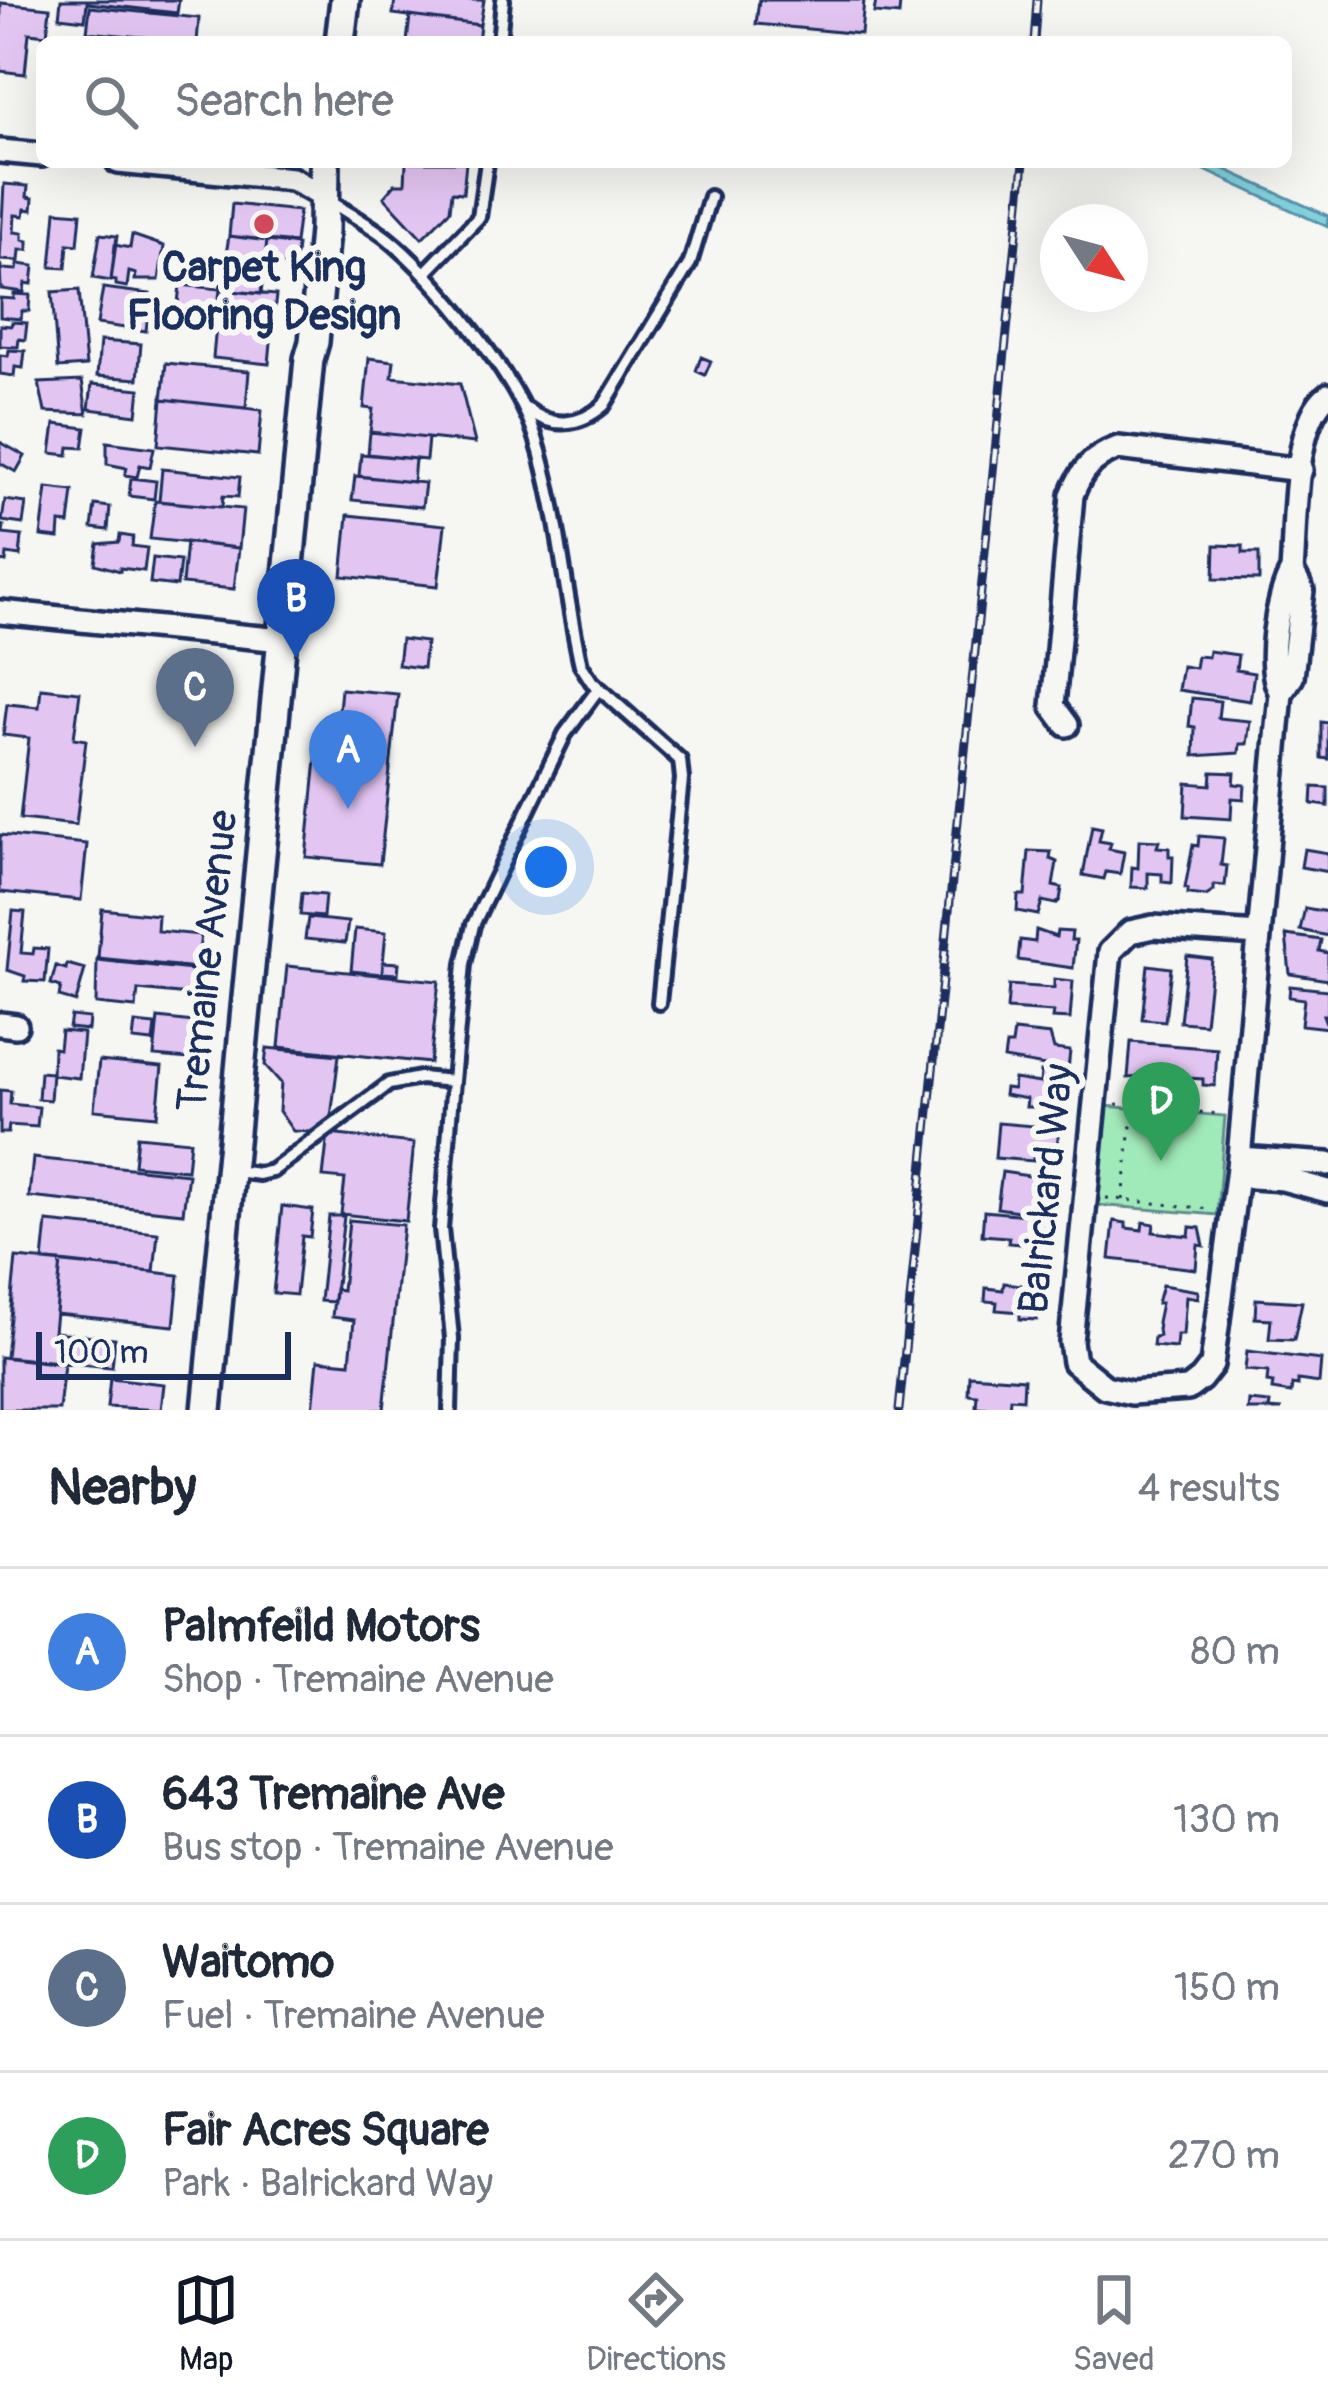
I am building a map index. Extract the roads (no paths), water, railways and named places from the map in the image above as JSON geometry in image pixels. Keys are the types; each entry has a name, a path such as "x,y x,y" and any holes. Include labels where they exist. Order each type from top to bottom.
{"main road":[{"path":"341,36 345,0"},
{"name":"Tremaine Avenue","path":"206,1410 314,342 325,168"}],"street":[{"path":"0,151 36,154"},
{"path":"179,168 292,179 324,196"},
{"name":"Balrickard Way","path":"1259,934 1153,926 1130,932 1109,952 1071,1342 1074,1362 1083,1371 1130,1401 1188,1389 1212,1365 1238,1167 1281,693 1273,680 1280,590 1292,571 1306,428 1316,403 1328,394"},
{"path":"1067,725 1053,706 1072,495 1081,472 1096,457 1118,448 1301,470"},
{"path":"0,612 282,640"},
{"path":"1238,1167 1328,1164"},
{"path":"1238,1167 1328,1191"}],"lane":[{"path":"500,36 503,0"},
{"path":"425,273 478,217 486,168"},
{"path":"324,196 386,237 425,273 521,403 538,444 581,665 599,688 682,764 659,1003"},
{"path":"521,403 555,423 585,418 604,404 690,262 710,197"},
{"path":"450,1410 452,1337 441,1228 464,964 473,925 565,734 599,688"},
{"path":"230,1170 272,1171 389,1084 420,1078 453,1081"}],"water":[{"path":"1200,168 1222,168 1328,216 1328,227"}],"railway":[{"path":"1034,36 1037,0"},
{"path":"899,1410 1023,168"}],"place":[{"name":"Carpet King Flooring Design","path":"264,224"},
{"name":"643 Tremaine Ave","path":"296,658"},
{"name":"Waitomo","path":"195,747"},
{"name":"Palmfeild Motors","path":"348,809"},
{"name":"Fair Acres Square","path":"1161,1161"}]}
